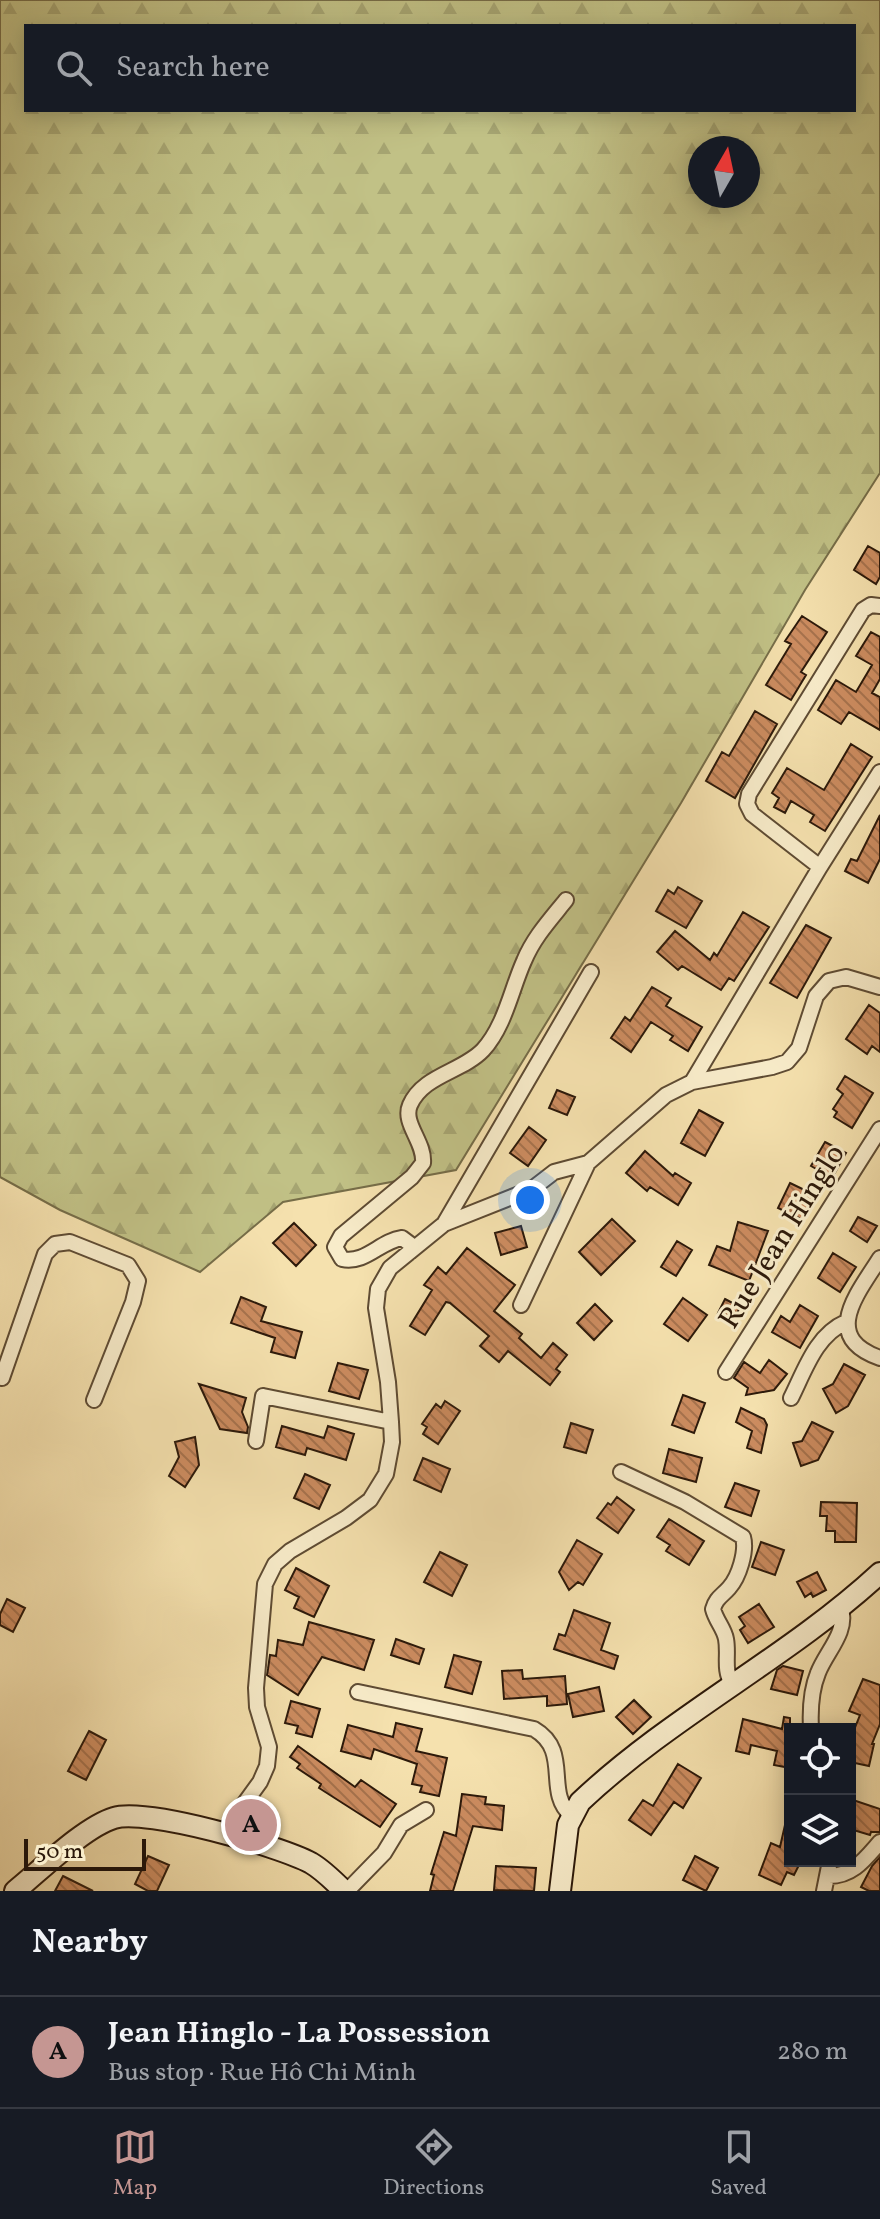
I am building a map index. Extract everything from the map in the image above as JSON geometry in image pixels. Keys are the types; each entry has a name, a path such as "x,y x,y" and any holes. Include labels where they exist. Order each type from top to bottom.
{"street":[{"path":"820,867 752,814 747,804 749,794 863,610 871,605 880,606"},
{"path":"692,1082 880,772"},
{"path":"411,1251 410,1244 402,1238 391,1240 352,1261 342,1259 335,1247 341,1236 412,1177 423,1163 421,1144 408,1114 411,1103 433,1081 472,1060 490,1041 536,937 566,900"},
{"path":"444,1224 591,972"},
{"path":"521,1305 588,1163 666,1095 692,1082 787,1062 799,1048 816,996 829,981 846,977 880,987"},
{"name":"Rue Jean Hinglo","path":"726,1372 880,1129"},
{"path":"223,1833 260,1782 267,1766 269,1747 257,1707 256,1688 265,1584 275,1564 290,1551 370,1500 386,1474 392,1442 388,1382 376,1308 378,1289 390,1268 444,1224 532,1189 554,1172 588,1163"},
{"path":"0,1377 45,1254 55,1244 70,1242 128,1265 138,1281 133,1302 94,1400"},
{"path":"880,1258 852,1303 846,1322 850,1338 865,1353 880,1358"},
{"path":"791,1398 824,1336 846,1322"},
{"path":"256,1441 263,1396 391,1422"},
{"path":"621,1472 685,1502 743,1537 744,1552 732,1586 713,1609 724,1630 726,1668 732,1684"},
{"path":"560,1891 563,1851 571,1815 580,1802 732,1684 841,1609 880,1573"},
{"path":"811,1723 812,1693 818,1673 842,1626 841,1609"},
{"path":"358,1692 534,1729 545,1736 550,1744 559,1777 557,1791 560,1804 571,1815"},
{"path":"15,1891 92,1829 115,1817 137,1816 223,1833 310,1863 345,1891 384,1853 401,1825 426,1810"},
{"path":"824,1891 830,1868 839,1876 850,1871 880,1842"}],"green space":[{"path":"0,0 880,0 880,473 805,590 681,803 456,1170 283,1202 200,1272 60,1210 0,1177"}],"building":[{"path":"868,546 880,553 880,577 876,584 854,570"},
{"path":"802,616 827,632 801,672 806,675 791,700 766,685 791,644 785,641"},
{"path":"871,632 880,637 880,679 872,693 880,697 880,730 849,712 841,724 818,710 836,680 856,692 872,665 856,656"},
{"path":"755,711 777,724 735,798 706,781 722,752 729,756"},
{"path":"851,744 872,757 825,831 810,822 814,815 791,801 785,813 774,807 779,798 772,793 787,768 824,790"},
{"path":"880,815 880,859 868,883 845,871 851,859 857,861"},
{"path":"678,887 702,901 686,928 656,911 668,890 674,894"},
{"path":"743,912 769,927 734,981 729,978 721,990 682,966 678,970 657,952 675,931 710,960 714,953 717,956"},
{"path":"806,925 831,938 797,998 770,983"},
{"path":"652,987 671,998 666,1006 702,1027 688,1051 670,1040 673,1036 651,1022 631,1052 611,1038 625,1017 630,1021"},
{"path":"869,1005 880,1013 880,1052 872,1046 867,1054 846,1039"},
{"path":"845,1076 873,1093 852,1128 834,1117 837,1112 833,1109 843,1094 837,1089"},
{"path":"557,1090 575,1097 567,1115 549,1108"},
{"path":"699,1110 723,1123 705,1156 681,1143"},
{"path":"529,1127 546,1140 528,1166 510,1153"},
{"path":"825,1142 846,1153 832,1178 811,1166"},
{"path":"645,1151 673,1176 675,1173 691,1183 678,1205 650,1187 647,1191 626,1173"},
{"path":"790,1183 815,1195 803,1220 778,1208"},
{"path":"858,1217 877,1226 867,1242 850,1231"},
{"path":"612,1219 635,1241 601,1275 579,1252"},
{"path":"738,1222 768,1231 749,1281 709,1265 717,1246 730,1251"},
{"path":"294,1223 316,1245 296,1266 273,1243"},
{"path":"521,1226 527,1247 501,1255 495,1233"},
{"path":"677,1241 692,1250 676,1276 661,1267"},
{"path":"467,1248 515,1285 494,1311 522,1334 519,1338 541,1358 553,1343 567,1355 556,1369 560,1372 550,1385 508,1351 499,1362 480,1346 489,1336 450,1303 446,1302 425,1335 410,1326 432,1290 424,1285 438,1267 446,1274"},
{"path":"833,1253 856,1267 840,1292 818,1278"},
{"path":"241,1297 266,1307 261,1321 302,1332 295,1358 271,1352 275,1338 231,1323"},
{"path":"683,1298 707,1315 688,1341 664,1324"},
{"path":"725,1299 740,1307 734,1320 718,1313"},
{"path":"595,1304 612,1321 594,1340 577,1323"},
{"path":"800,1305 818,1316 800,1348 772,1332 781,1316 790,1322"},
{"path":"769,1360 787,1374 774,1390 746,1395 748,1388 734,1378 744,1362 760,1373"},
{"path":"338,1363 368,1370 359,1399 329,1391"},
{"path":"844,1364 865,1375 848,1406 836,1413 823,1389 833,1384"},
{"path":"199,1384 246,1398 242,1412 247,1433 220,1429"},
{"path":"683,1395 705,1403 694,1433 672,1425"},
{"path":"445,1401 460,1411 438,1444 423,1434 427,1427 422,1424 436,1404 441,1408"},
{"path":"741,1408 764,1419 767,1425 761,1453 747,1448 752,1431 736,1422"},
{"path":"812,1422 833,1432 818,1460 801,1466 793,1443 802,1441"},
{"path":"571,1423 593,1430 586,1453 564,1447"},
{"path":"282,1426 324,1438 328,1426 354,1434 346,1460 307,1448 305,1455 276,1447"},
{"path":"195,1437 199,1465 185,1487 169,1476 179,1457 175,1442"},
{"path":"669,1449 702,1458 696,1482 663,1473"},
{"path":"423,1458 450,1469 441,1492 414,1480"},
{"path":"305,1474 330,1485 319,1509 294,1498"},
{"path":"735,1483 759,1491 751,1516 725,1507"},
{"path":"617,1497 634,1510 618,1533 597,1518"},
{"path":"821,1502 857,1503 856,1542 835,1542 835,1531 826,1531 827,1516 820,1516"},
{"path":"669,1519 704,1541 689,1565 666,1551 670,1545 657,1537"},
{"path":"577,1540 602,1554 583,1585 578,1582 569,1590 559,1572"},
{"path":"761,1542 784,1550 775,1575 752,1567"},
{"path":"440,1552 467,1565 452,1596 424,1582"},
{"path":"296,1568 329,1586 314,1617 294,1608 299,1597 285,1590"},
{"path":"817,1572 826,1590 813,1597 811,1593 805,1597 797,1582"},
{"path":"7,1599 25,1608 13,1632 0,1625 0,1614"},
{"path":"759,1604 774,1627 748,1643 740,1630 745,1626 739,1617"},
{"path":"574,1610 610,1623 601,1650 618,1656 614,1669 554,1649 559,1634 565,1636"},
{"path":"309,1622 374,1640 364,1670 322,1657 298,1695 267,1675 270,1655 276,1656 278,1640 303,1645"},
{"path":"396,1639 424,1649 419,1664 391,1655"},
{"path":"454,1655 481,1662 472,1694 445,1687"},
{"path":"783,1666 803,1671 797,1695 771,1689 777,1670"},
{"path":"522,1670 523,1679 565,1676 567,1704 547,1706 547,1696 504,1699 502,1671"},
{"path":"863,1679 880,1685 880,1724 872,1744 869,1766 856,1763 856,1725 860,1715 849,1711"},
{"path":"599,1687 604,1711 573,1717 568,1694"},
{"path":"634,1700 651,1717 633,1734 616,1717"},
{"path":"291,1701 320,1709 312,1737 296,1733 298,1726 285,1723"},
{"path":"784,1717 790,1718 790,1723 784,1723 784,1767 774,1765 777,1751 751,1745 749,1754 736,1751 743,1719 782,1729"},
{"path":"396,1723 422,1729 416,1751 447,1758 439,1796 420,1792 422,1786 412,1784 417,1764 374,1749 371,1759 341,1751 348,1725 393,1737"},
{"path":"89,1731 106,1740 86,1780 68,1771"},
{"path":"298,1746 355,1787 361,1780 396,1804 380,1827 319,1788 321,1784 297,1768 300,1764 290,1757"},
{"path":"678,1764 701,1778 683,1808 674,1802 651,1835 629,1820 643,1800 653,1806"},
{"path":"462,1794 486,1797 485,1804 504,1806 502,1830 473,1826 453,1891 430,1891 434,1875 431,1874 444,1832 456,1836"},
{"path":"856,1801 880,1809 880,1832 871,1832 870,1835 856,1831"},
{"path":"784,1829 784,1867 798,1867 794,1875 787,1872 781,1885 759,1875 771,1843 780,1847"},
{"path":"148,1856 169,1865 157,1891 148,1891 135,1884"},
{"path":"695,1856 718,1868 706,1891 683,1880"},
{"path":"880,1857 880,1891 869,1891 861,1887"},
{"path":"496,1866 536,1868 534,1891 494,1890"},
{"path":"63,1876 93,1891 55,1891"}],"place":[{"name":"Jean Hinglo - La Possession","path":"251,1825"}]}
